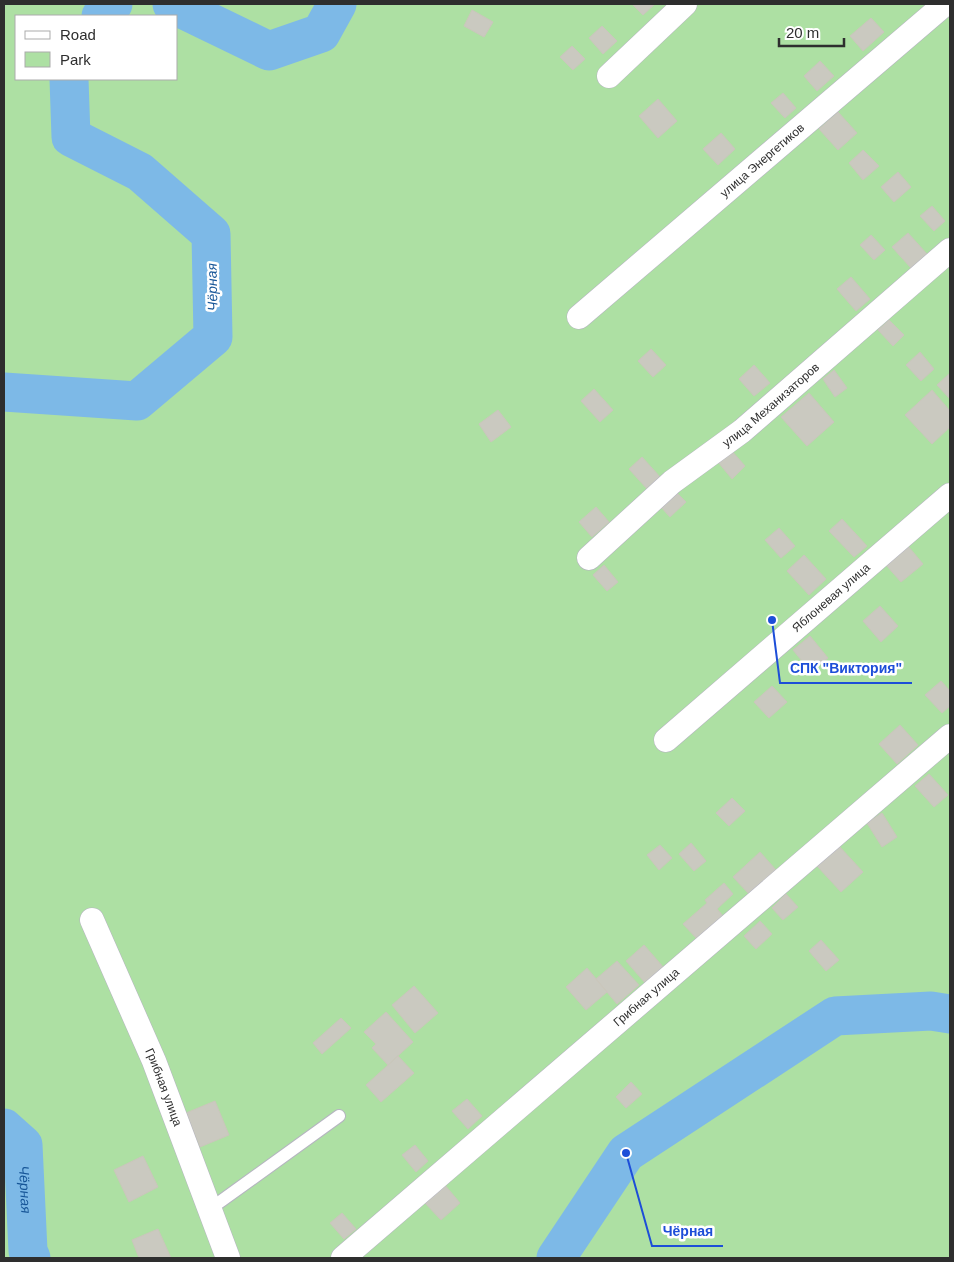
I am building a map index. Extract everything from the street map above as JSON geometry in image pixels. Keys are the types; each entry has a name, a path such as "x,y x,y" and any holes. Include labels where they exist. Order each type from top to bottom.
{"street":[{"path":"609,76 685,4"},
{"name":"улица Энергетиков","path":"579,317 945,4"},
{"name":"улица Механизаторов","path":"589,558 672,482 742,432 950,250"},
{"name":"Яблоневая улица","path":"666,740 950,495"},
{"name":"Грибная улица","path":"343,1258 950,736"},
{"name":"Грибная улица","path":"92,920 154,1061 228,1258"}],"lane":[{"path":"210,1209 339,1116"}],"green space":[{"path":"4,4 950,4 950,1258 4,1258"}],"building":[{"path":"632,4 655,4 643,15"},
{"path":"472,10 493,22 484,37 464,26"},
{"path":"871,18 884,32 863,51 850,36"},
{"path":"602,26 617,41 603,54 589,38"},
{"path":"572,46 585,59 573,70 560,57"},
{"path":"820,61 834,76 817,91 804,76"},
{"path":"783,93 796,108 785,118 771,103"},
{"path":"658,99 677,121 658,138 639,116"},
{"path":"838,112 857,133 838,150 819,129"},
{"path":"721,133 735,149 718,165 703,149"},
{"path":"863,150 879,166 863,180 849,163"},
{"path":"898,172 911,187 894,202 881,187"},
{"path":"932,206 945,221 934,231 920,216"},
{"path":"908,233 927,254 911,268 892,247"},
{"path":"871,235 885,250 874,260 860,245"},
{"path":"851,277 870,299 856,311 837,289"},
{"path":"889,320 904,335 893,346 878,330"},
{"path":"651,349 666,365 653,377 638,361"},
{"path":"920,352 934,369 921,381 906,365"},
{"path":"754,365 770,383 754,396 739,379"},
{"path":"834,370 847,388 835,397 823,379"},
{"path":"950,373 950,399 937,385"},
{"path":"594,389 613,410 600,422 581,401"},
{"path":"932,390 950,411 950,427 932,444 905,415"},
{"path":"809,393 834,422 807,446 781,417"},
{"path":"498,410 511,427 491,442 479,424"},
{"path":"731,450 745,466 732,479 718,462"},
{"path":"642,457 661,478 648,490 629,469"},
{"path":"676,492 686,502 670,517 660,506"},
{"path":"596,507 609,522 592,537 579,522"},
{"path":"842,519 867,546 854,557 829,531"},
{"path":"779,528 795,546 781,558 765,540"},
{"path":"908,546 923,564 901,582 886,565"},
{"path":"804,555 826,579 809,595 787,571"},
{"path":"604,565 618,582 607,591 593,575"},
{"path":"880,606 898,626 881,642 863,621"},
{"path":"810,636 828,658 811,672 793,650"},
{"path":"941,681 950,691 950,706 942,713 925,695"},
{"path":"772,686 787,702 769,718 754,702"},
{"path":"900,725 918,745 897,764 879,744"},
{"path":"929,774 948,795 934,807 915,786"},
{"path":"732,798 745,811 729,826 716,813"},
{"path":"882,813 897,837 882,847 867,823"},
{"path":"691,843 706,861 694,871 679,854"},
{"path":"660,845 672,858 659,870 647,855"},
{"path":"839,846 863,872 841,892 817,866"},
{"path":"760,852 776,870 749,894 733,877"},
{"path":"724,883 733,894 717,909 724,917 698,940 683,924 707,903 705,900"},
{"path":"786,894 798,907 783,920 772,908"},
{"path":"760,921 772,934 756,949 744,936"},
{"path":"821,940 839,960 826,971 809,951"},
{"path":"644,945 664,968 646,984 626,961"},
{"path":"617,961 639,985 617,1004 596,979"},
{"path":"587,968 607,992 586,1010 566,987"},
{"path":"414,986 438,1013 415,1033 392,1005"},
{"path":"386,1012 413,1042 388,1065 372,1048 376,1044 364,1032"},
{"path":"341,1018 351,1028 322,1054 313,1043"},
{"path":"398,1056 414,1073 381,1102 366,1085"},
{"path":"631,1082 642,1094 626,1108 616,1097"},
{"path":"467,1099 482,1116 468,1129 452,1111"},
{"path":"215,1101 229,1135 200,1147 186,1113"},
{"path":"415,1145 428,1161 416,1172 402,1155"},
{"path":"143,1156 158,1187 129,1202 114,1170"},
{"path":"444,1184 460,1203 441,1220 424,1202"},
{"path":"342,1213 356,1229 344,1239 330,1223"},
{"path":"158,1229 171,1258 139,1258 132,1240"}],"waterway":[{"name":"Чёрная","path":"102,15 113,4"},
{"name":"Чёрная","path":"172,4 269,51 321,33 337,4"},
{"name":"Чёрная","path":"4,392 137,401 213,337 211,234 140,172 71,137 69,80"},
{"name":"Чёрная","path":"556,1258 626,1153 835,1016 931,1011 950,1014"},
{"name":"Чёрная","path":"4,1128 23,1145 28,1251 31,1258"}],"place":[{"name":"СПК \"Виктория\"","path":"772,620"},
{"name":"Чёрная","path":"626,1153"}]}
